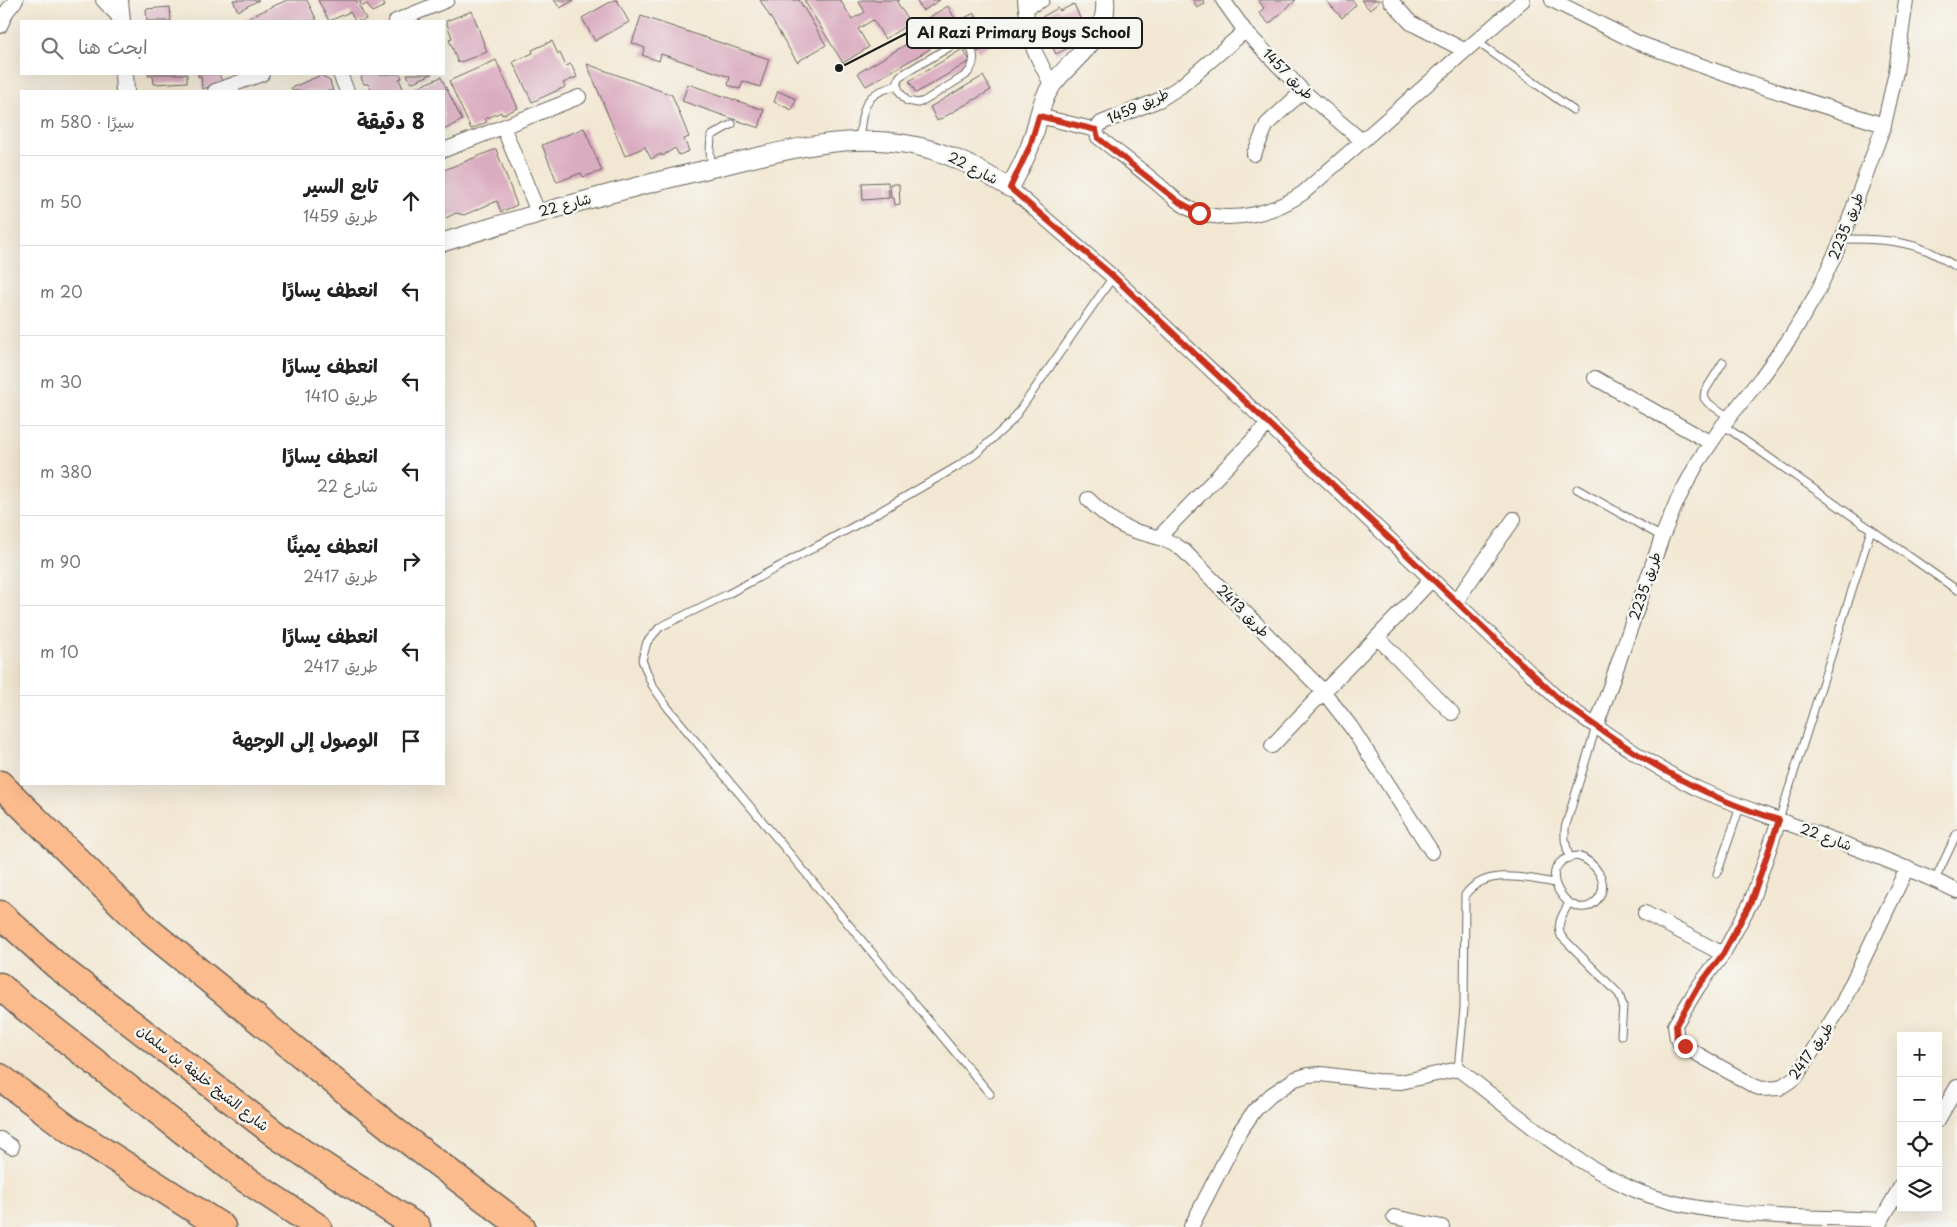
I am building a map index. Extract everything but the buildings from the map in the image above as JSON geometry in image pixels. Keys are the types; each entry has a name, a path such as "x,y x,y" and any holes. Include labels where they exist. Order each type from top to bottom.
{"highway":[{"path":"0,784 148,930 395,1131 522,1227"},
{"name":"شارع الشيخ خليفة بن سلمان","path":"0,914 56,965 279,1137 417,1227"},
{"path":"0,986 242,1177 318,1227"},
{"path":"0,1076 69,1129 222,1227"}],"street":[{"path":"0,26 7,11 16,0"},
{"path":"103,0 121,20"},
{"path":"119,0 121,20"},
{"path":"398,20 447,0"},
{"path":"1042,0 1026,3 1028,26 1034,50 1052,86"},
{"path":"1010,188 1030,146 1045,99 1052,86 1097,35 1103,22 1105,0"},
{"name":"طريق 1457","path":"1223,0 1245,31 1303,91 1362,140"},
{"path":"1390,0 1411,22 1464,50"},
{"name":"طريق 1459","path":"1245,31 1181,86 1159,100 1101,123 1096,130 1098,138 1179,202 1199,213 1222,216 1246,216 1275,210 1290,202 1303,193 1522,0"},
{"path":"1552,0 1636,42 1741,80 1884,125"},
{"name":"طريق 2235","path":"1596,727 1662,537 1677,501 1711,442 1790,338 1817,293 1842,239 1884,125 1896,72 1906,0"},
{"path":"124,75 125,90"},
{"path":"218,90 259,75"},
{"path":"340,75 347,90"},
{"path":"1254,154 1267,124 1303,91"},
{"path":"445,150 579,96"},
{"path":"1039,116 1096,130"},
{"path":"503,127 538,212"},
{"name":"شارع 22","path":"445,242 538,212 637,185 797,149 859,141 882,141 930,149 974,166 1010,188 1113,276 1562,702 1627,749 1696,788 1740,807 1907,868 1957,891"},
{"path":"1595,378 1711,442"},
{"path":"1159,537 1268,424"},
{"name":"طريق 2413","path":"1088,499 1098,510 1123,526 1159,537 1183,550 1323,691 1351,727 1432,852"},
{"path":"1456,601 1514,519"},
{"path":"1272,746 1323,691 1378,638 1432,579"},
{"path":"1378,638 1452,713"},
{"name":"طريق 2417","path":"1779,820 1751,902 1723,954 1698,987 1678,1020 1675,1029 1677,1039 1685,1046 1754,1086 1771,1090 1785,1086 1796,1077 1841,1006 1907,868"},
{"path":"1645,913 1723,954"},
{"path":"1191,1227 1240,1131 1254,1110 1294,1079 1320,1074 1400,1082 1458,1069 1557,1144 1594,1168 1631,1188 1681,1204 1730,1213 1879,1224 1897,1193"},
{"path":"1942,1113 1957,1087"},
{"path":"0,1140 12,1147"},
{"path":"1394,1217 1442,1227"}],"lane":[{"path":"1476,40 1573,110"},
{"path":"963,43 972,50 974,64 971,70 924,101 918,103 906,101 897,85 900,76 952,44 963,43"},
{"path":"859,141 864,112 869,100 874,94 897,85"},
{"path":"712,168 711,136 732,124"},
{"path":"1842,239 1870,239 1902,243 1924,249 1957,267"},
{"path":"990,1094 668,708 652,685 642,660 647,642 660,627 728,594 849,529 977,453 1012,421 1113,276"},
{"path":"1723,362 1705,391 1704,398 1708,404 1726,421 1872,530 1957,590"},
{"path":"1578,489 1662,537"},
{"path":"1779,820 1872,530"},
{"path":"1569,857 1565,840 1565,828 1578,792 1596,727"},
{"path":"1717,874 1740,807"},
{"path":"1935,880 1957,833"},
{"path":"1569,857 1584,858 1591,862 1599,874 1602,888 1600,896 1589,906 1581,907 1569,902 1560,894 1555,883 1554,874 1556,867 1569,857"},
{"path":"1458,1069 1464,1008 1465,895 1474,885 1485,878 1519,877 1555,883"},
{"path":"1569,902 1559,920 1559,931 1564,940 1619,994 1623,1006 1621,1035"}],"place":[{"name":"Al Razi Primary Boys School","path":"839,68"}],"route":[{"path":"1199,213 1179,202 1098,138 1096,130 1039,116 1030,146 1010,188 1113,276 1562,702 1627,749 1661,769 1696,788 1740,807 1779,820 1751,902 1723,954 1698,987 1678,1020 1675,1029 1677,1039 1685,1046"}]}
